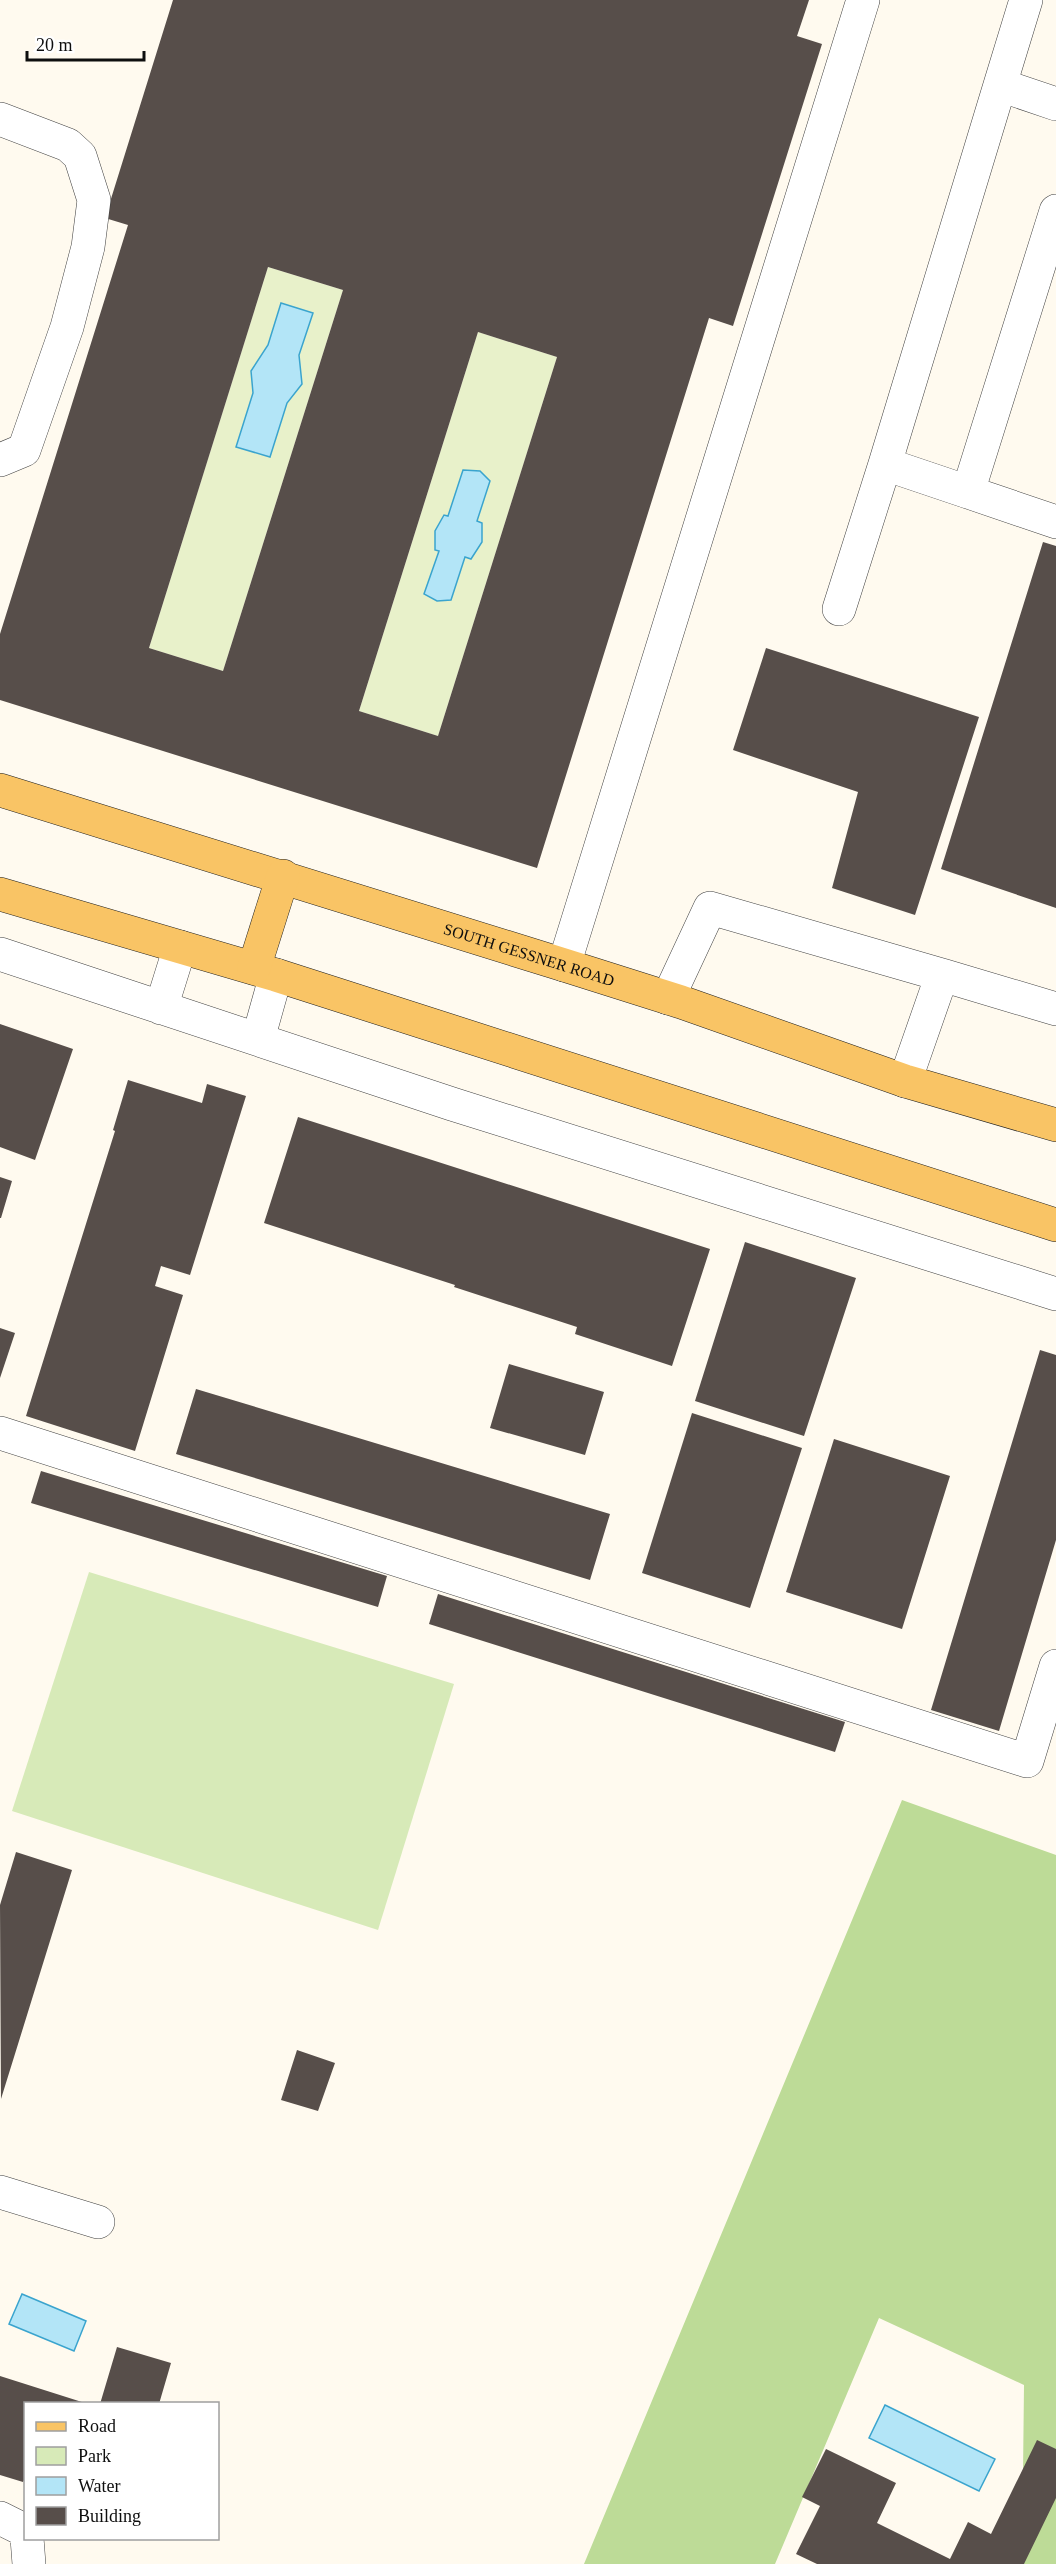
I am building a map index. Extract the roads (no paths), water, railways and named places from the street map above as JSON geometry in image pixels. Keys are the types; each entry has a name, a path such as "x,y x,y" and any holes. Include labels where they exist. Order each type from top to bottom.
{"main road":[{"name":"SOUTH GESSNER ROAD","path":"0,790 564,965 668,998 905,1081 1056,1125"},
{"path":"265,972 283,876"},
{"path":"0,894 265,972 1056,1225"}],"lane":[{"path":"564,965 863,0"},
{"path":"839,609 1026,0"},
{"path":"1000,85 1056,104"},
{"path":"0,119 68,144 80,156 93,200 88,247 67,327 38,416 24,450 0,460"},
{"path":"968,492 1056,211"},
{"path":"885,464 1056,522"},
{"path":"668,998 710,908 1056,1009"},
{"path":"161,1008 180,947"},
{"path":"0,954 452,1104 1056,1294"},
{"path":"258,1039 265,972"},
{"path":"905,1081 942,975"},
{"path":"0,1433 1028,1761 1056,1666"},
{"path":"0,2192 98,2222"},
{"path":"0,2518 24,2530"},
{"path":"27,2540 29,2564"}],"water":[{"path":"281,303 313,313 299,355 302,384 287,403 270,457 236,447 253,393 251,371 268,345"},
{"path":"463,470 480,471 490,481 477,521 482,523 482,542 471,559 465,557 451,600 437,601 424,594 439,551 435,550 435,531 444,515 448,516"},
{"path":"22,2294 86,2321 74,2351 9,2324"},
{"path":"885,2405 995,2459 979,2491 869,2438"}]}
